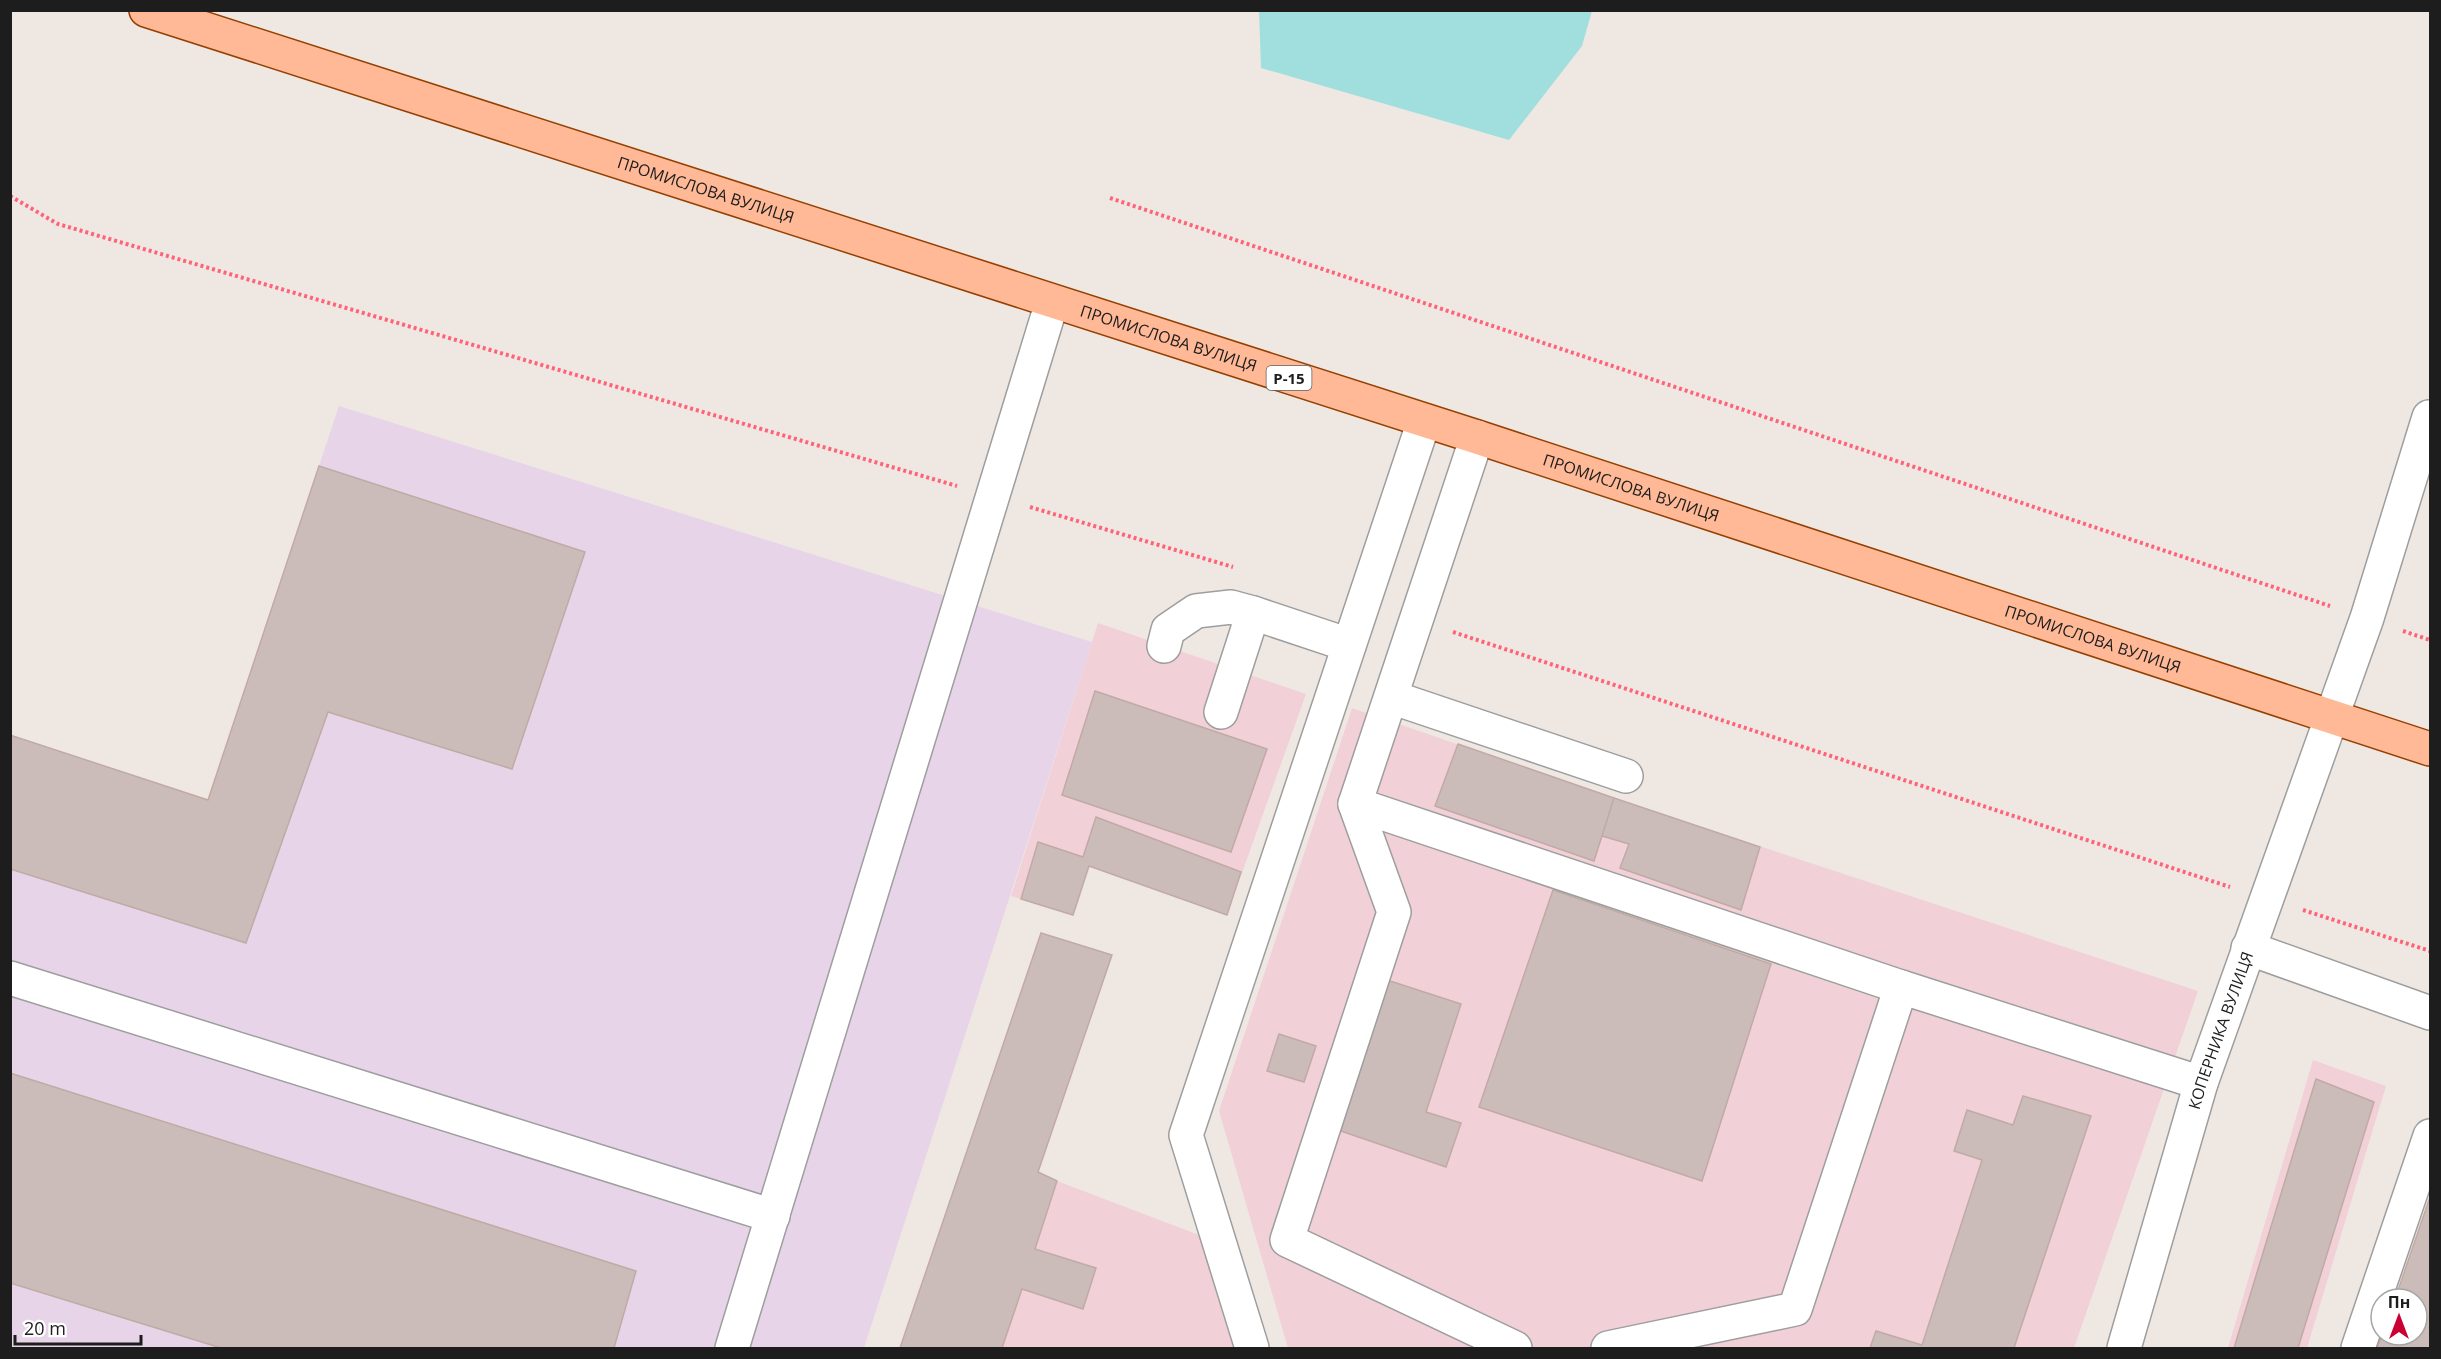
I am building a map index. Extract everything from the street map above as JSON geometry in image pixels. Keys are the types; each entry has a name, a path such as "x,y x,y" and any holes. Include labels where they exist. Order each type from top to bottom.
{"main road":[{"name":"ПРОМИСЛОВА ВУЛИЦЯ","path":"146,10 1477,437 2430,749"}],"lane":[{"path":"732,1348 1052,302"},
{"name":"КОПЕРНИКА ВУЛИЦЯ","path":"2124,1348 2201,1083 2367,618 2428,417"},
{"path":"1252,1348 1186,1135 1424,421"},
{"path":"1477,437 1355,804 1394,912 1287,1240 1515,1348"},
{"path":"1164,646 1168,630 1196,611 1231,606 1349,645"},
{"path":"1221,712 1253,613"},
{"path":"1391,697 1626,776"},
{"path":"1355,804 1901,987 2201,1083"},
{"path":"2248,948 2430,1013"},
{"path":"10,978 773,1216"},
{"path":"1608,1348 1795,1309 1901,987"},
{"path":"2358,1348 2430,1136"}],"path":[{"path":"10,196 58,224 1240,568"},
{"path":"1110,198 2430,640"},
{"path":"1417,620 2430,951"}],"shaded area":[{"path":"339,406 1092,642 864,1348 11,1348 10,739 208,800"},
{"path":"1098,623 1306,694 1227,915 1089,866 1073,915 1011,896"},
{"path":"1352,708 1614,798 2198,991 2074,1348 1935,1348 1876,1331 1870,1348 1288,1348 1219,1111"},
{"path":"2313,1060 2386,1086 2307,1348 2228,1348"},
{"path":"1057,1181 1207,1238 1239,1348 1002,1348 1022,1289 1083,1308 1096,1268 1035,1249"}],"water":[{"path":"1259,10 1592,11 1582,46 1509,140 1261,68"}],"building":[{"path":"319,466 585,552 512,769 328,712 246,943 10,869 10,735 208,800"},
{"path":"1095,691 1267,749 1231,852 1062,795"},
{"path":"1458,744 1614,798 1594,861 1435,806"},
{"path":"1614,798 1760,847 1741,910 1620,868 1629,844 1602,836"},
{"path":"1096,817 1241,872 1227,915 1089,866 1073,915 1021,899 1038,842 1083,857"},
{"path":"1553,890 1771,964 1702,1181 1479,1107"},
{"path":"1041,933 1112,955 1038,1172 1057,1181 1035,1249 1096,1268 1083,1309 1022,1289 1002,1348 900,1348"},
{"path":"1387,980 1461,1004 1426,1112 1461,1123 1446,1167 1335,1129"},
{"path":"1279,1034 1316,1046 1304,1082 1267,1071"},
{"path":"10,1073 636,1271 614,1348 221,1348 10,1283"},
{"path":"2316,1079 2374,1102 2298,1348 2234,1348"},
{"path":"2023,1096 2091,1116 2014,1348 1870,1348 1876,1331 1922,1345 1982,1160 1954,1151 1967,1110 2013,1125"},
{"path":"2430,1197 2430,1348 2377,1348 2429,1347 2429,1287 2399,1287"}]}
